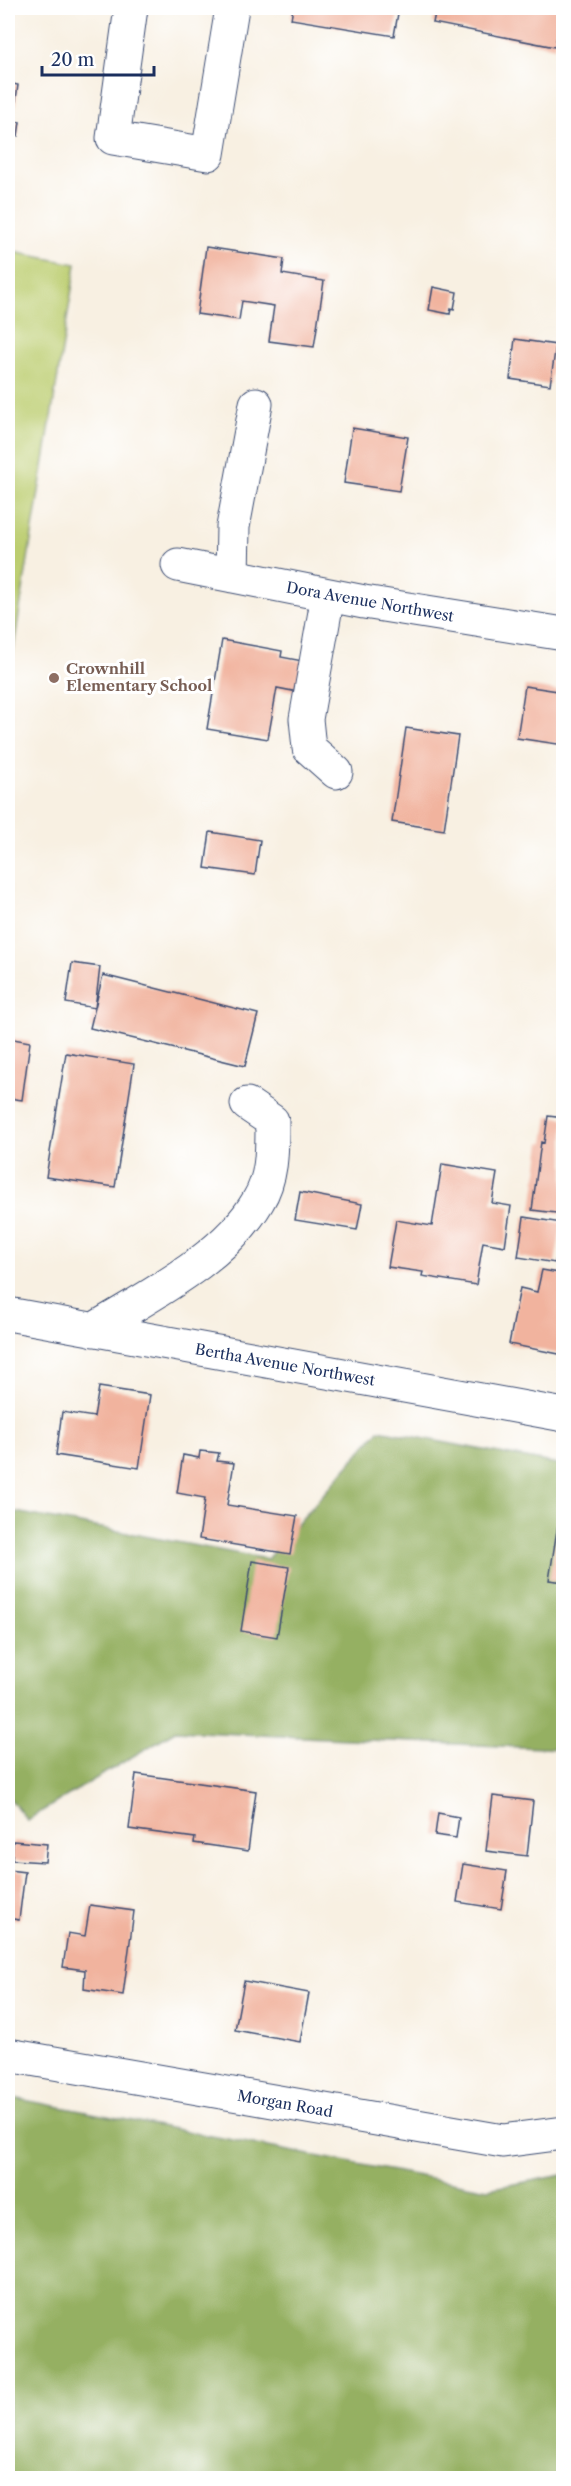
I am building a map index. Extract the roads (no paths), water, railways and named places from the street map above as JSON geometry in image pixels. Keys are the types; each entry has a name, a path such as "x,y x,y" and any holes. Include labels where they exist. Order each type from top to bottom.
{"street":[{"path":"131,8 113,138 208,154 232,8"},
{"path":"232,576 233,527 256,404"},
{"name":"Dora Avenue Northwest","path":"178,565 328,595 564,634"},
{"path":"328,595 306,719 309,748 336,772"},
{"path":"93,1330 185,1273 228,1238 259,1201 273,1158 272,1121 247,1104"},
{"name":"Bertha Avenue Northwest","path":"8,1314 564,1415"},
{"name":"Morgan Road","path":"8,2055 503,2141 564,2133"}],"place":[{"name":"Crownhill Elementary School","path":"54,678"}]}
